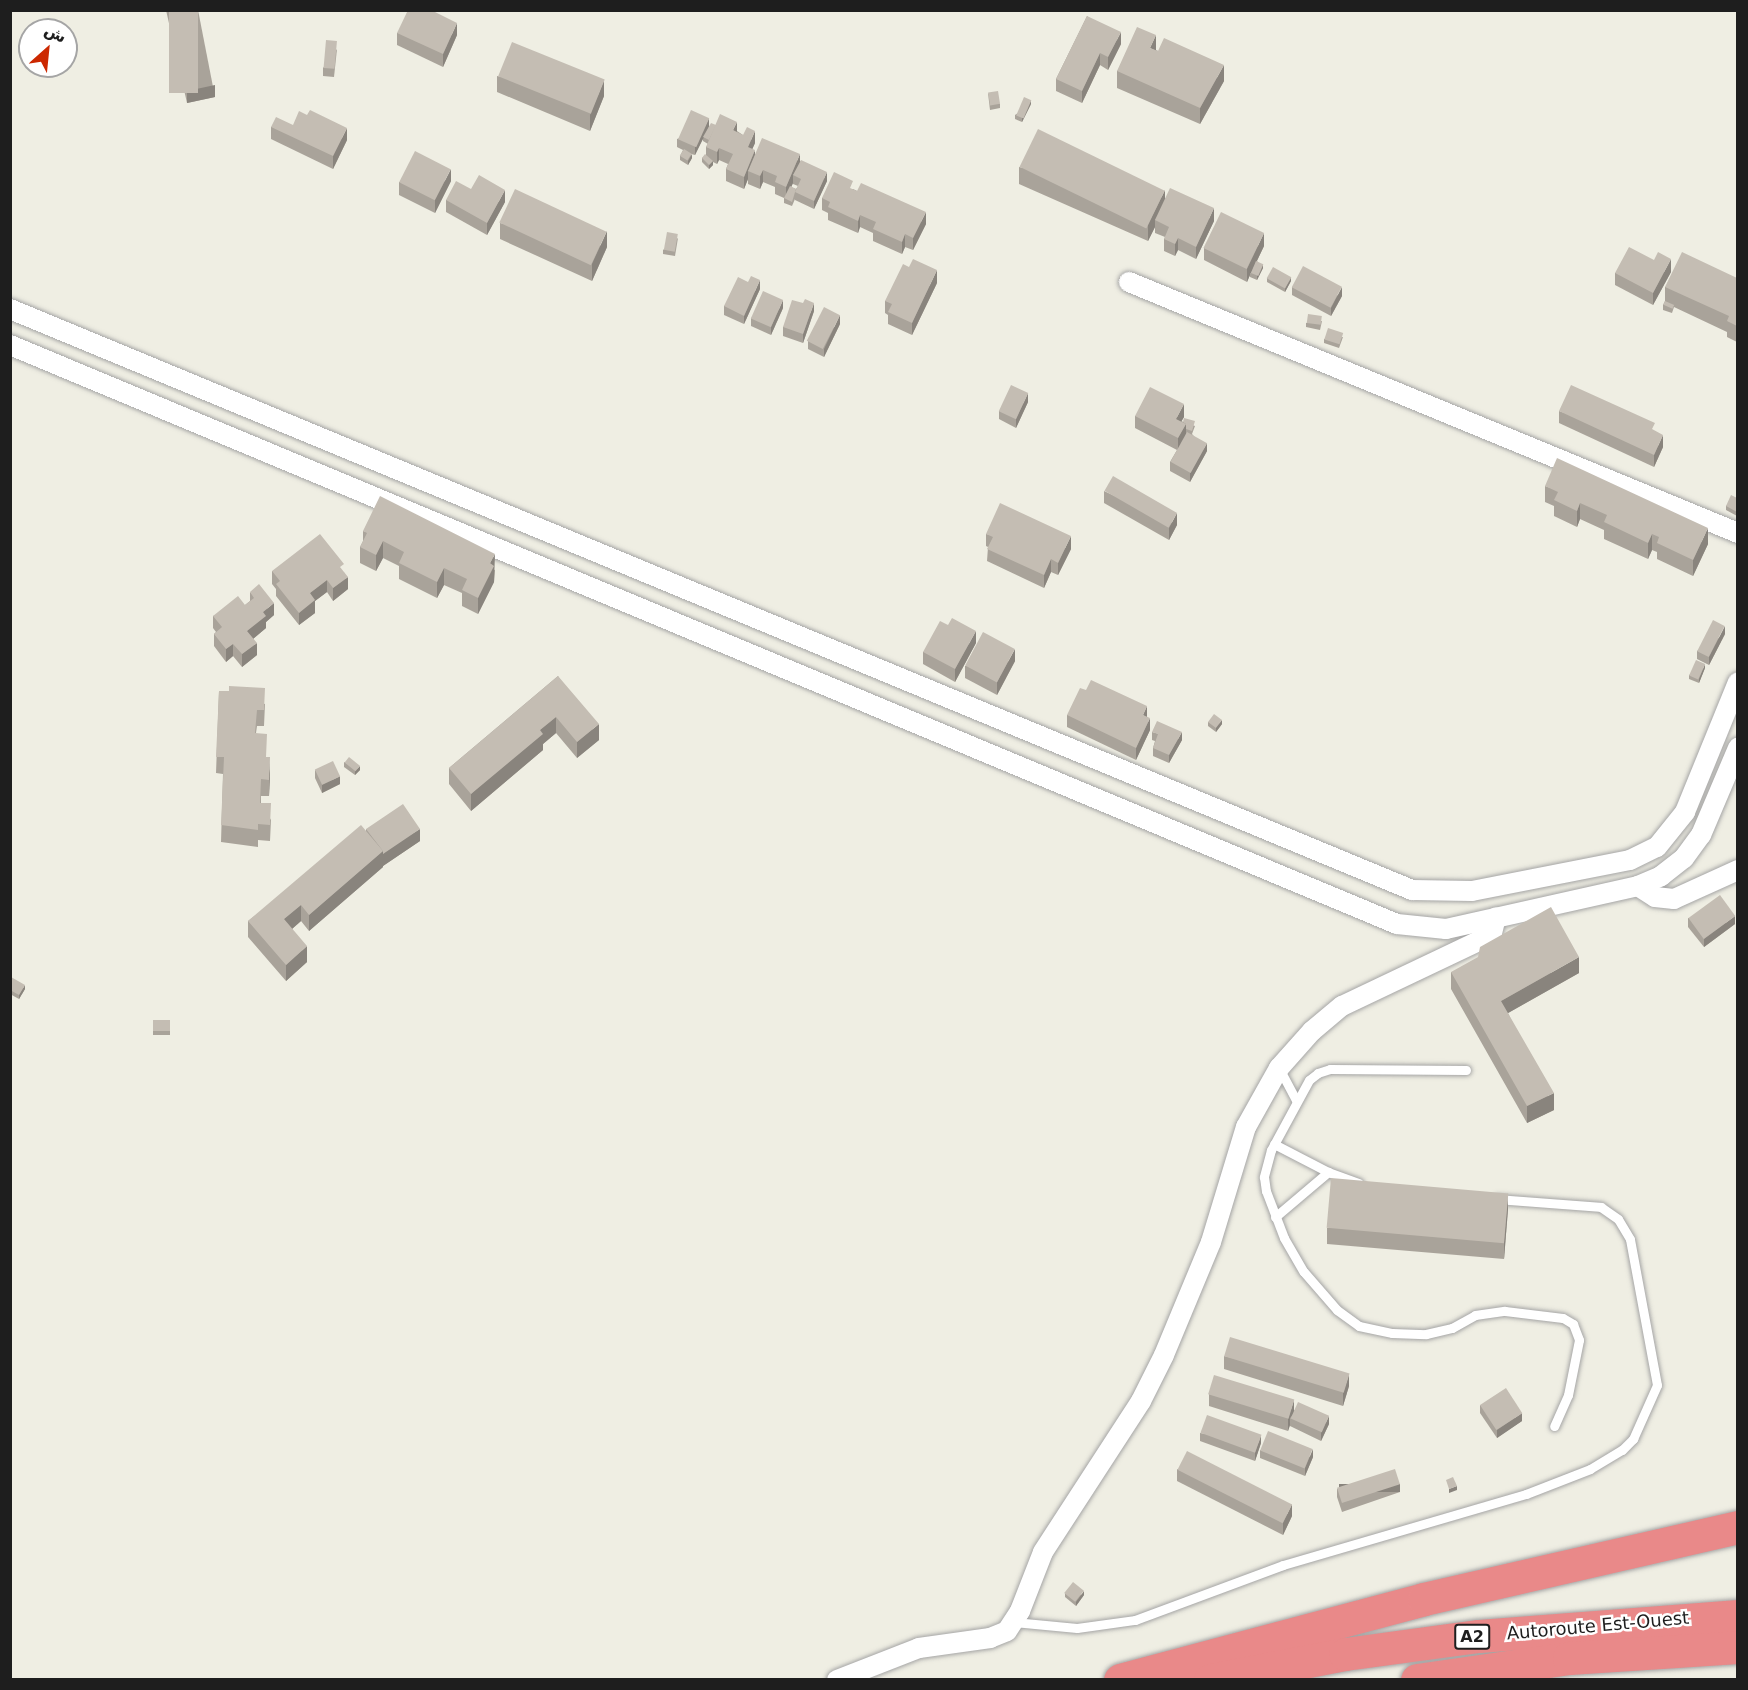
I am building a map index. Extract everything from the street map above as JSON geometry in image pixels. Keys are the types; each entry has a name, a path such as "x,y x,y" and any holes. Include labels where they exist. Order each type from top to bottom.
{"highway":[{"path":"1120,1680 1424,1599 1737,1527"},
{"name":"Autoroute Est-Ouest","path":"1210,1680 1467,1637 1737,1616"},
{"name":"Autoroute Est-Ouest","path":"1417,1680 1569,1658 1737,1647"}],"street":[{"path":"1129,282 1737,533"},
{"path":"10,309 1412,890 1472,891 1630,860 1657,847 1685,812 1737,682"},
{"path":"10,345 1390,921 1438,929 1638,886 1674,868 1694,847 1737,747"},
{"path":"1638,886 1655,897 1674,898 1737,870"},
{"path":"837,1680 919,1648 999,1635 1014,1622 1043,1552 1141,1401 1164,1355 1211,1242 1246,1127 1279,1068 1312,1030 1342,1006 1483,939 1492,933 1496,917"}],"lane":[{"path":"1279,1068 1297,1102"},
{"path":"1466,1070 1330,1069 1309,1080 1274,1144 1264,1177 1275,1217 1304,1272 1337,1310 1359,1326 1375,1331 1426,1334 1497,1311 1568,1320 1576,1329 1579,1341 1568,1395 1554,1426"},
{"path":"1274,1144 1328,1172 1370,1185"},
{"path":"1275,1217 1328,1172"},
{"path":"1014,1622 1077,1628 1135,1620 1283,1565 1526,1494 1590,1469 1622,1450 1634,1439 1657,1385 1638,1269 1624,1227 1610,1212 1591,1204 1487,1198"}],"building":[{"path":"169,10 198,10 198,93 169,93"},
{"path":"408,10 431,10 457,23 443,54 397,33"},
{"path":"1087,16 1121,32 1108,57 1100,53 1082,91 1056,79"},
{"path":"1137,27 1156,35 1150,48 1158,51 1164,38 1224,65 1200,108 1117,71"},
{"path":"326,40 337,41 335,69 324,68"},
{"path":"512,42 605,79 591,114 498,76"},
{"path":"998,91 1000,104 990,105 988,93"},
{"path":"1024,97 1031,100 1024,119 1016,115"},
{"path":"310,110 347,128 333,156 271,127 276,117 293,125 299,111 307,115"},
{"path":"691,110 709,118 696,147 678,139"},
{"path":"720,114 737,122 733,130 743,135 747,127 755,131 748,147 755,150 744,177 726,169 733,154 719,148 717,152 706,147"},
{"path":"711,123 716,125 709,140 703,137"},
{"path":"1038,129 1165,191 1146,229 1020,167"},
{"path":"762,138 800,154 786,187 775,182 777,176 763,170 760,176 748,171"},
{"path":"684,149 692,154 687,161 680,156"},
{"path":"415,151 451,169 435,200 399,182"},
{"path":"705,154 713,161 709,165 702,158"},
{"path":"801,160 827,172 814,201 795,192 801,179 793,175"},
{"path":"834,172 853,181 850,188 857,191 861,183 926,212 913,238 905,234 902,242 873,229 876,222 860,215 858,221 828,207 830,202 822,198"},
{"path":"479,175 505,190 487,223 446,200 456,181 471,189"},
{"path":"790,186 796,189 792,202 784,198"},
{"path":"1170,188 1214,208 1196,247 1178,238 1175,244 1164,239 1169,227 1155,220"},
{"path":"515,189 607,232 591,265 499,223"},
{"path":"1221,212 1264,233 1247,269 1203,248"},
{"path":"667,232 678,234 675,252 664,250"},
{"path":"1629,247 1654,260 1658,252 1671,259 1653,293 1615,273"},
{"path":"1682,252 1737,278 1737,326 1727,321 1729,316 1665,287"},
{"path":"913,259 937,270 912,323 888,312 892,304 885,301 903,264 909,267"},
{"path":"1256,261 1263,264 1258,276 1251,273"},
{"path":"1303,266 1342,287 1331,308 1292,287"},
{"path":"1273,267 1291,277 1285,289 1267,278"},
{"path":"751,276 760,280 744,316 724,306 738,277 748,282"},
{"path":"763,291 783,300 771,327 751,318"},
{"path":"805,299 814,303 803,334 783,327 792,300 803,303"},
{"path":"1665,301 1674,305 1673,309 1663,305"},
{"path":"824,307 840,315 823,349 807,341"},
{"path":"1308,314 1322,316 1321,325 1307,323"},
{"path":"1328,328 1343,333 1340,344 1324,339"},
{"path":"1011,385 1028,393 1016,419 999,411"},
{"path":"1571,385 1655,423 1652,429 1663,435 1654,455 1559,411"},
{"path":"1150,387 1184,404 1176,419 1186,424 1178,438 1135,416"},
{"path":"1184,418 1195,421 1192,431 1186,429"},
{"path":"1187,432 1207,443 1191,473 1171,462"},
{"path":"1557,458 1708,528 1693,560 1657,543 1659,537 1652,534 1648,543 1604,522 1607,515 1580,503 1577,511 1554,500 1558,492 1545,486"},
{"path":"1113,476 1177,513 1169,528 1104,491"},
{"path":"1731,495 1737,498 1737,512 1726,506"},
{"path":"380,496 495,554 490,563 494,566 478,598 462,590 467,579 444,568 437,582 399,563 404,552 383,541 376,555 360,547 367,533 363,531"},
{"path":"1000,503 1071,536 1058,563 1051,559 1044,575 987,549 993,537 986,534"},
{"path":"320,534 344,564 340,567 348,577 333,588 327,580 310,593 315,600 299,613 276,584 280,581 272,571"},
{"path":"259,584 274,603 263,612 266,616 247,631 257,643 242,654 233,644 226,649 214,634 222,627 213,616 238,596 245,605 254,598 250,592"},
{"path":"952,618 976,631 955,669 923,652 940,621 948,625"},
{"path":"1713,620 1725,626 1709,657 1697,651"},
{"path":"983,632 1015,649 997,682 965,666"},
{"path":"1696,660 1705,664 1698,680 1689,676"},
{"path":"558,676 599,724 577,742 556,717 540,730 543,734 471,794 449,768"},
{"path":"1091,680 1147,706 1143,715 1150,718 1136,748 1067,715 1080,688 1086,690"},
{"path":"229,686 265,688 264,710 257,710 255,733 267,734 266,757 270,757 269,780 261,779 260,803 271,803 270,825 258,824 258,830 221,825 224,757 216,757 219,691 229,691"},
{"path":"1214,714 1222,720 1216,728 1208,722"},
{"path":"1157,721 1182,732 1169,755 1153,748 1158,734 1152,732"},
{"path":"349,757 360,766 355,771 345,762"},
{"path":"333,761 340,776 322,785 315,769"},
{"path":"403,804 420,829 383,854 366,829"},
{"path":"361,825 383,851 309,915 301,905 284,919 307,946 286,965 248,921"},
{"path":"1720,895 1735,916 1704,939 1688,918"},
{"path":"1551,907 1579,957 1501,1001 1554,1093 1527,1106 1451,972 1478,957 1480,947"},
{"path":"11,977 25,985 19,995 10,990"},
{"path":"153,1020 170,1020 170,1031 153,1031"},
{"path":"1331,1178 1508,1194 1504,1243 1327,1228"},
{"path":"1230,1337 1350,1374 1344,1393 1224,1356"},
{"path":"1214,1375 1294,1400 1288,1419 1208,1394"},
{"path":"1506,1388 1522,1413 1496,1430 1480,1405"},
{"path":"1298,1402 1329,1416 1322,1432 1291,1418"},
{"path":"1207,1415 1262,1435 1255,1453 1201,1433"},
{"path":"1268,1431 1313,1449 1305,1468 1260,1450"},
{"path":"1187,1451 1292,1505 1283,1523 1177,1470"},
{"path":"1395,1469 1400,1484 1342,1503 1337,1488"},
{"path":"1453,1477 1457,1486 1449,1489 1446,1480"},
{"path":"1073,1582 1084,1591 1075,1602 1064,1593"}]}
